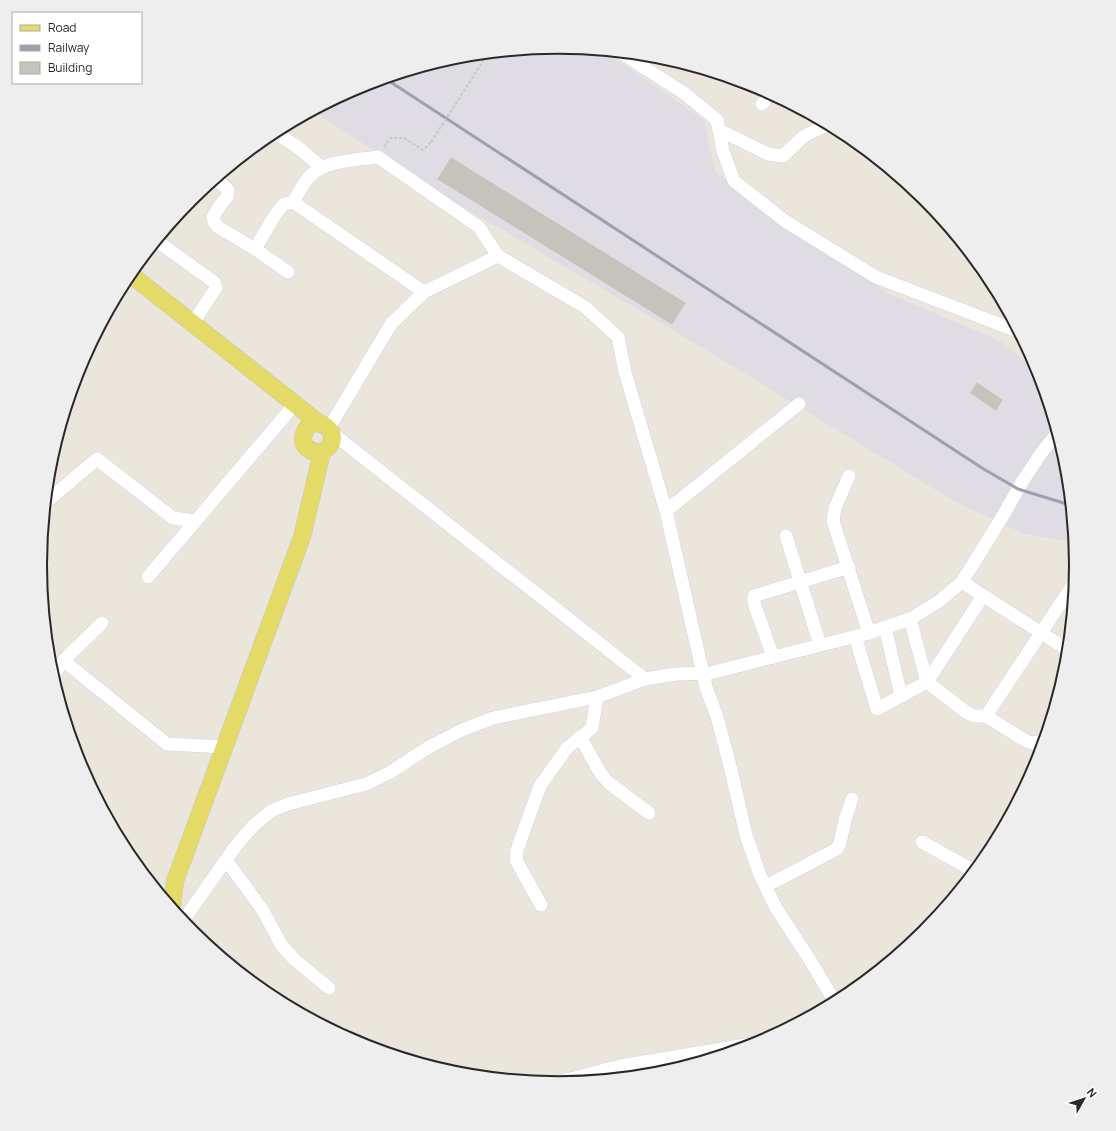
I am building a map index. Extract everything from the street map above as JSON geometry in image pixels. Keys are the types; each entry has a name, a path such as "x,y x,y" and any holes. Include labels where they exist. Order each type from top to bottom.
{"main road":[{"path":"136,278 294,404 327,428 333,439 331,445 327,449 316,453 306,448 303,437 304,431 308,426 313,424 327,428"},
{"path":"173,901 175,881 302,537 322,452"}],"street":[{"path":"633,60 684,93 717,120 723,151 734,181 785,221 876,277 1011,329"},
{"path":"719,130 768,154 783,156 804,136 821,128"},
{"path":"281,136 300,149 321,167"},
{"path":"255,249 279,209 284,204 292,202 311,175 321,167 359,159 378,157 479,227 498,256 585,307 618,337 625,372 666,511 706,687 717,717 746,835 760,875 776,908 832,996"},
{"path":"220,182 228,190 227,197 213,217 214,222 218,227 255,249 288,272"},
{"path":"292,202 424,292"},
{"path":"161,244 214,282 216,288 193,323"},
{"path":"498,256 424,292 391,324 327,428 645,679"},
{"path":"148,577 294,404"},
{"path":"666,511 799,404"},
{"path":"187,916 235,847 254,826 271,811 288,804 366,784 389,773 429,748 462,730 493,718 597,697 645,679 662,676 710,673 855,636 910,619 938,602 962,582 1022,482 1042,452 1053,439"},
{"path":"51,497 97,458 173,518 196,521"},
{"path":"849,476 835,508 833,522 849,567 869,632"},
{"path":"786,536 820,645"},
{"path":"772,657 754,603 754,596 849,567"},
{"path":"962,582 1062,646"},
{"path":"986,716 1068,591"},
{"path":"855,636 877,709 927,682 983,596"},
{"path":"910,619 927,682 966,712 974,716 986,716 1032,743 1037,742"},
{"path":"58,668 102,623"},
{"path":"885,627 900,696"},
{"path":"64,661 167,744 225,747"},
{"path":"541,905 516,860 517,850 540,786 567,748 592,728 597,697"},
{"path":"580,737 601,774 609,783 649,813"},
{"path":"766,886 837,849 852,799"},
{"path":"922,842 969,868"},
{"path":"226,860 262,909 282,946 295,960 329,988"},
{"path":"585,1075 620,1066 722,1049"}],"path":[{"path":"378,157 390,138 404,138 423,150 431,142 483,60"}],"shaded area":[{"path":"558,54 614,58 704,120 715,171 887,293 1000,341 1026,362 1042,401 1052,433 1065,499 1068,542 1022,533 954,501 678,333 463,207 318,115 362,93 426,72 458,64 491,59"}],"building":[{"path":"451,158 685,303 672,324 438,179"},
{"path":"977,383 1002,400 996,410 971,393"}],"railway":[{"path":"392,83 982,468 1018,489 1065,504"}]}
